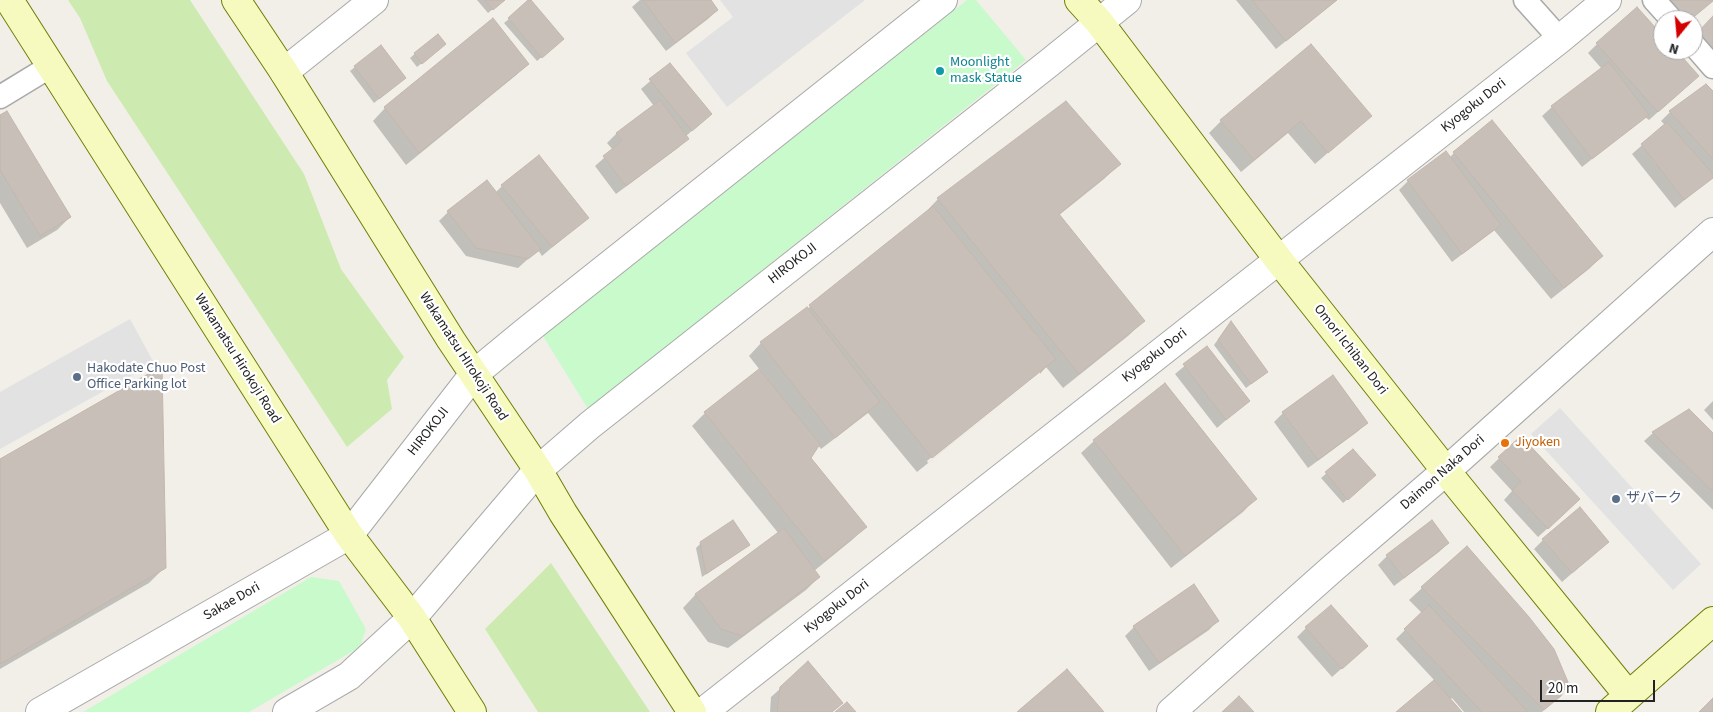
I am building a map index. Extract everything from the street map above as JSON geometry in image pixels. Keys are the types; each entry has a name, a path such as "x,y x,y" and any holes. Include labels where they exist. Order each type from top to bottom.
{"street":[{"name":"Wakamatsu Hirokoji Road","path":"9,0 349,536 412,618 472,712"},
{"name":"Wakamatsu HIrokoji Road","path":"236,0 284,72 474,374 538,470 563,514 692,712"},
{"path":"284,72 374,0"},
{"name":"HIROKOJI","path":"402,467 474,374 943,0"},
{"name":"Omori Ichiban Dori","path":"1079,0 1099,22 1278,259 1446,471 1619,704"},
{"name":"HIROKOJI","path":"412,618 538,470 598,419 1049,64 1127,0"},
{"name":"Kyogoku Dori","path":"703,712 1560,39 1607,0"},
{"name":"Daimon Naka Dori","path":"1171,712 1333,568 1446,471 1713,232"},
{"name":"Sakae Dori","path":"40,712 349,536 402,467"},
{"path":"287,712 348,676 412,618"},
{"path":"1619,704 1713,621"}],"lane":[{"path":"1525,0 1560,39"},
{"path":"1654,0 1663,10"},
{"path":"1703,56 1713,67"},
{"path":"0,97 51,66"}],"green space":[{"path":"68,0 190,0 304,174 341,269 404,357 387,380 392,409 347,447 107,81 80,18"},
{"path":"967,0 976,0 1026,60 588,409 543,336"},
{"path":"551,563 650,712 538,712 485,629"},
{"path":"311,577 339,581 366,629 360,647 249,712 83,712"}],"shaded area":[{"path":"720,0 865,0 727,107 686,53 733,17"},
{"name":"Hakodate Chuo Post Office Parking lot","path":"130,319 154,363 0,449 0,392"},
{"name":"ザパーク","path":"1560,408 1701,564 1673,590 1531,434"}],"building":[{"path":"485,0 505,0 493,10"},
{"path":"528,0 531,0 564,39 542,58 508,18"},
{"path":"643,0 711,0 718,10 675,43"},
{"path":"1252,0 1337,0 1286,41"},
{"path":"1667,0 1713,0 1702,10 1674,10"},
{"path":"1637,7 1653,25 1653,60 1685,60 1699,76 1658,112 1596,43"},
{"path":"1713,16 1713,52 1703,40 1703,27"},
{"path":"493,18 529,64 419,153 384,107"},
{"path":"438,34 446,44 422,64 414,53"},
{"path":"1311,44 1372,116 1328,153 1301,121 1254,160 1220,120"},
{"path":"381,45 406,78 379,99 354,66"},
{"path":"1609,62 1649,115 1592,159 1551,106"},
{"path":"670,63 712,114 692,131 649,79"},
{"path":"1706,84 1713,91 1713,159 1669,111"},
{"path":"660,100 689,139 626,186 603,156 622,141 616,133"},
{"path":"1066,101 1121,164 1059,214 1145,321 1079,374 937,198"},
{"path":"7,111 71,217 40,236 0,170 0,115"},
{"path":"1492,120 1603,256 1564,288 1453,152"},
{"path":"1667,122 1713,174 1713,178 1684,200 1641,144"},
{"path":"1446,151 1501,225 1462,254 1407,180"},
{"path":"539,155 589,218 552,247 501,185"},
{"path":"487,180 541,249 528,259 476,248 447,211"},
{"path":"933,206 1056,359 932,458 809,305"},
{"path":"807,307 880,402 835,438 760,342"},
{"path":"1231,321 1268,372 1251,384 1218,340"},
{"path":"1207,346 1250,401 1226,420 1183,364"},
{"path":"162,366 166,568 0,664 0,459"},
{"path":"759,369 820,444 811,458 867,527 824,561 704,412"},
{"path":"1333,375 1368,423 1318,460 1282,412"},
{"path":"1165,383 1257,499 1185,556 1093,440"},
{"path":"1689,409 1713,433 1713,492 1652,432"},
{"path":"1521,436 1580,499 1548,529 1512,490 1521,482 1498,457"},
{"path":"1353,449 1376,475 1348,500 1325,472"},
{"path":"1580,507 1609,542 1572,573 1542,539"},
{"path":"733,520 750,545 706,574 700,542"},
{"path":"1432,520 1449,543 1404,578 1386,555"},
{"path":"784,528 820,577 742,636 721,629 695,594"},
{"path":"1467,546 1529,617 1554,649 1568,682 1561,696 1544,710 1421,587"},
{"path":"1194,584 1219,621 1159,663 1133,626"},
{"path":"1331,605 1368,646 1342,669 1305,627"},
{"path":"1429,605 1526,712 1482,712 1404,629"},
{"path":"808,661 843,703 832,712 777,712 780,687"},
{"path":"1067,669 1104,712 1017,712"},
{"path":"1434,680 1462,712 1396,712"},
{"path":"1239,696 1254,712 1222,712"},
{"path":"1713,698 1713,712 1699,712"},
{"path":"847,702 856,712 835,712"}],"place":[{"name":"Moonlight mask Statue","path":"940,71"},
{"name":"Hakodate Chuo Post Office Parking lot","path":"77,377"},
{"name":"Jiyoken","path":"1505,443"},
{"name":"ザパーク","path":"1616,499"}]}
